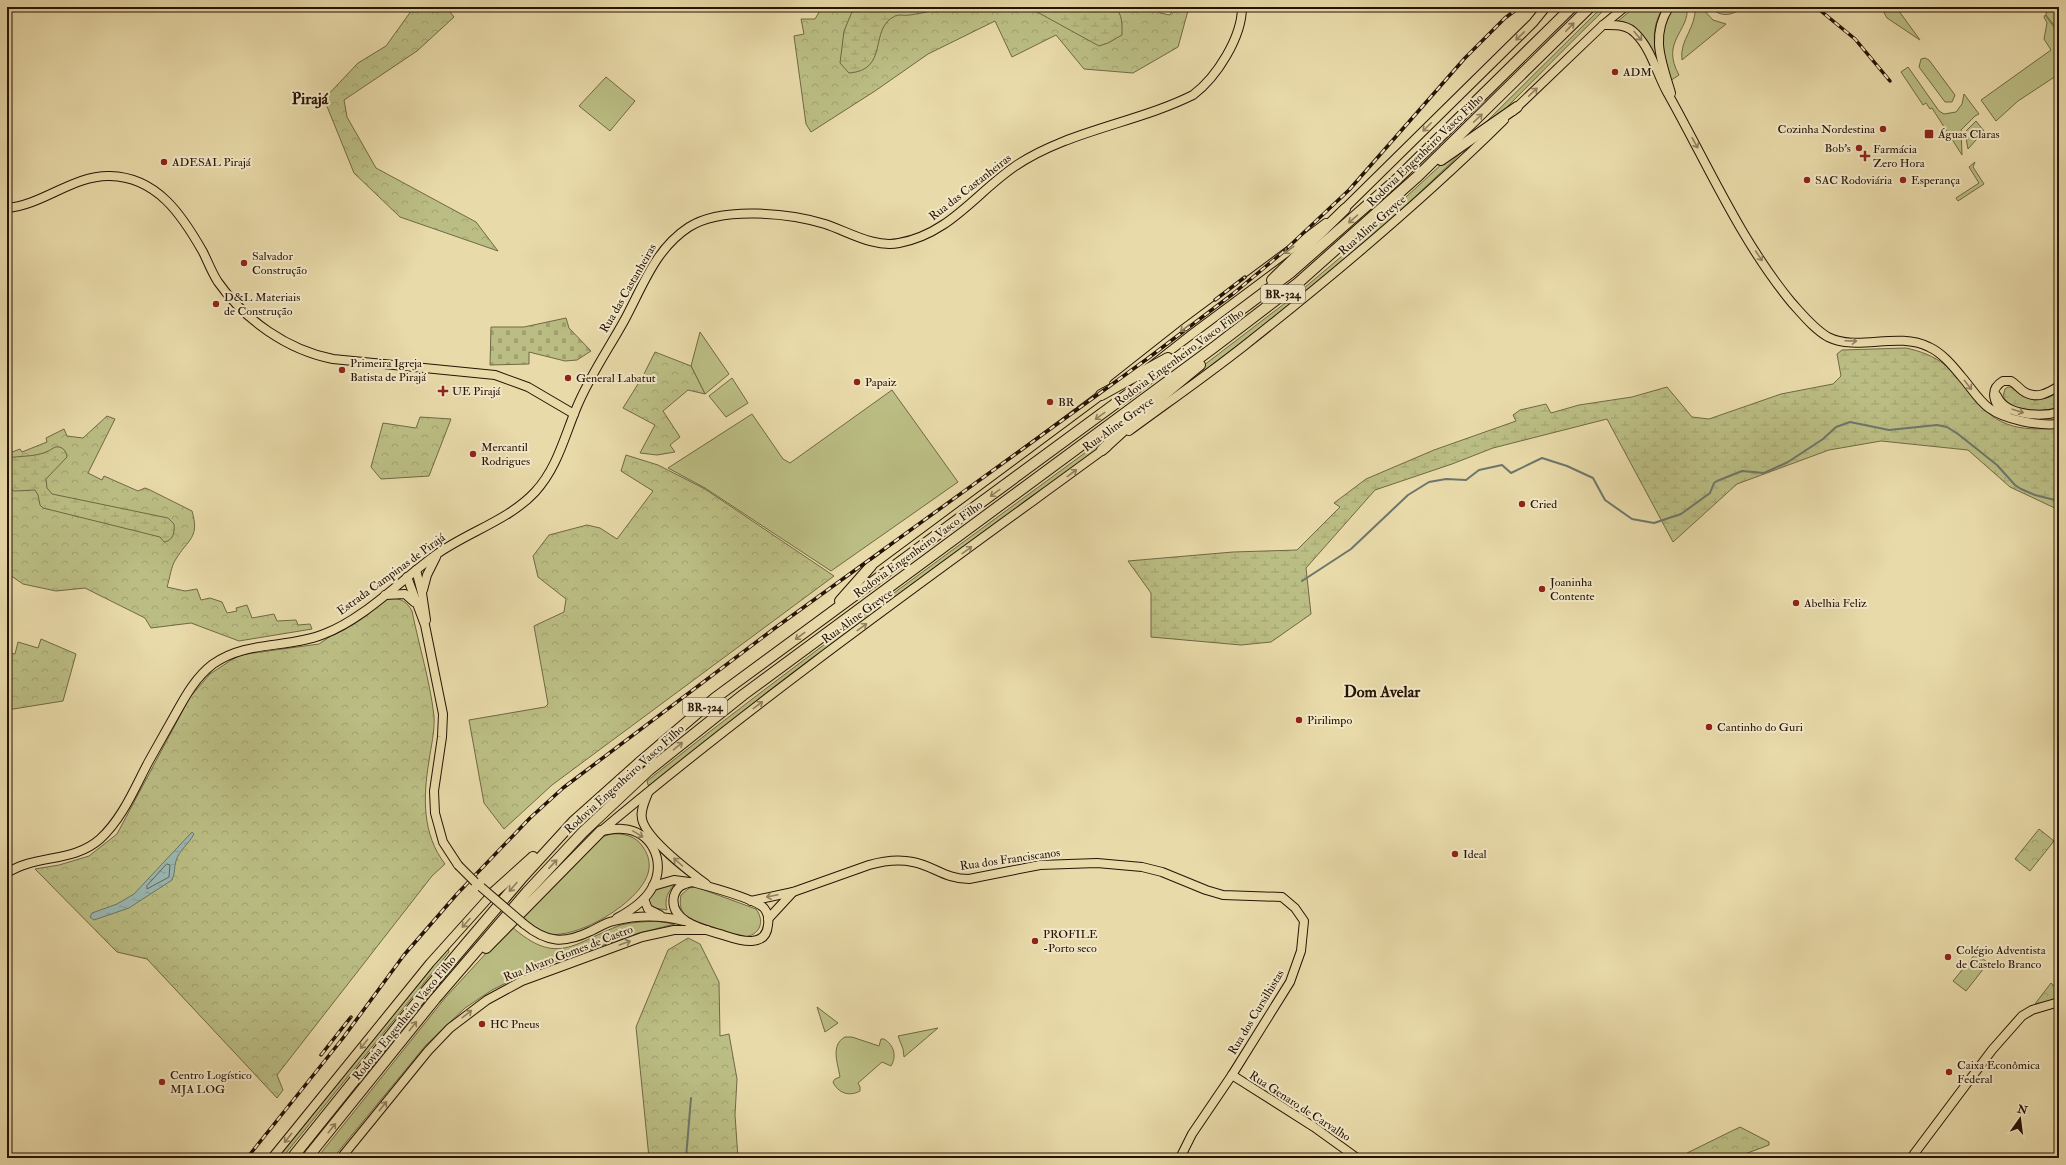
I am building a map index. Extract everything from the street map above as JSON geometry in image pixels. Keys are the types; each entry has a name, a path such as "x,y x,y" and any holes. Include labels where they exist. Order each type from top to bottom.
{"highway":[{"name":"Rodovia Engenheiro Vasco Filho","path":"292,1158 437,978 552,843 638,763 715,698 1290,273 1369,206 1442,137 1572,7"},
{"name":"Rodovia Engenheiro Vasco Filho","path":"308,1158 435,999 527,892 583,832 683,741 836,625 1253,318 1325,260 1418,176 1590,7"},
{"path":"1418,176 1517,107"},
{"path":"1237,313 1345,209"},
{"path":"1102,450 1253,318"},
{"path":"1101,395 1198,342"},
{"path":"821,619 871,566"},
{"path":"435,999 601,831"},
{"path":"492,894 514,873 552,843"}],"main road":[{"path":"871,566 1101,395 1185,328 1345,209 1533,23 1546,7"},
{"name":"Rua Aline Greyce","path":"601,831 649,791 804,670 1243,347 1365,248 1455,169 1517,107 1603,25 1625,7"},
{"path":"1669,7 1660,24 1658,41 1676,109"},
{"name":"Rua das Castanheiras","path":"574,414 594,370 617,333 663,249 678,235 697,222 713,216 783,215 822,223 878,243 895,244 920,238 939,229 958,215 998,179 1034,155 1193,95 1203,86 1230,50 1240,27 1242,9"},
{"path":"1603,25 1621,25 1629,28 1638,35 1676,109 1748,240 1792,302 1808,321 1823,333 1836,340 1861,342 1897,339 1913,341 1927,346 1952,365 1985,404 1997,413 2041,424 2059,424"},
{"path":"7,208 25,205 73,184 97,177 109,176 134,180 157,191 177,210 203,252 217,280 236,304 272,334 294,347 317,356 333,359 495,375 528,387 574,414"},
{"path":"2009,417 2000,409 1994,399 1994,390 1998,384 2004,380 2011,381 2024,391 2035,396 2045,394 2059,386"},
{"path":"1998,384 1998,399 2009,408 2040,415 2059,412"},
{"name":"Estrada Campinas de Pirajá","path":"7,873 26,864 78,853 102,837 129,800 187,693 200,676 212,665 229,655 249,648 300,641 327,633 346,623 440,552 512,510 533,494 553,466 574,414"},
{"path":"2027,421 2043,422 2059,416"},
{"path":"422,593 430,568 440,552"},
{"path":"416,570 422,593 425,625 443,714 442,737 434,791 435,813 444,842 458,865 478,885 524,924 546,938 563,940 586,934 627,912 644,898 653,886 658,875 657,854 650,844 641,836 630,830 616,828 601,831"},
{"path":"407,577 425,625"},
{"path":"382,595 394,593 409,596 419,609"},
{"path":"649,791 642,812 644,826 679,863 709,886"},
{"name":"Rua dos Franciscanos","path":"751,901 793,892 880,862 913,862 948,877 958,879 969,879 1013,869 1040,865 1097,863 1142,867 1162,872 1206,890 1223,895 1282,897"},
{"path":"612,921 644,916 665,917 688,922 736,940 751,942 757,941 765,935 768,928 768,919 763,908 751,901 709,886 692,882 674,880 653,886"},
{"path":"688,922 678,915 673,905 674,896 678,888 682,884 692,882"},
{"name":"Rua dos Franciscanos","path":"768,919 793,892"},
{"path":"272,1158 430,963 492,894"},
{"name":"Rua dos Cursilhistas","path":"1232,1076 1290,982 1299,960 1304,921 1295,908 1282,897"},
{"path":"644,898 648,909 665,917"},
{"name":"Rua Alvaro Gomes de Castro","path":"341,1158 428,1051 450,1028 487,1000 522,981 642,937 674,930 707,930"},
{"path":"1911,1158 1992,1050 2027,1013 2059,1002"},
{"name":"Rua Genaro de Carvalho","path":"1180,1158 1192,1134 1232,1076 1317,1130 1357,1158"}],"green space":[{"path":"414,7 446,7 454,17 417,51 344,100 347,117 376,168 476,222 498,251 400,217 354,173 324,99 358,63 386,46"},
{"path":"822,7 1152,7 1160,13 1170,15 1174,7 1189,7 1178,47 1133,73 1084,69 1056,35 1012,57 995,21 928,54 875,91 811,132 806,124 794,36 804,34 801,19 815,19"},
{"path":"854,7 949,7 915,14 895,16 887,22 882,30 870,65 862,70 849,73 840,63 844,31"},
{"path":"1028,7 1114,7 1120,16 1122,35 1099,46"},
{"path":"1602,7 1607,7 1468,146 1382,227 1291,304 1133,424 1157,401 1297,294 1342,256 1470,138"},
{"path":"1635,7 1664,7 1657,21 1654,35 1655,50 1659,65 1648,44 1639,32 1633,27 1618,21"},
{"path":"1672,7 1687,7 1687,15 1674,45 1674,63 1679,75 1670,81 1662,51 1662,31"},
{"path":"1695,7 1701,7 1713,20 1726,24 1682,60 1683,46 1693,21"},
{"path":"1710,7 1743,7 1731,14 1722,14 1714,11"},
{"path":"1881,7 1896,7 1920,40 1887,18"},
{"path":"2047,7 2059,8 2059,32 2046,15"},
{"path":"2045,15 2059,34 2059,74 2018,101 1996,121 1981,100 2051,50 2044,39 2047,23 2044,17"},
{"path":"1925,58 1929,60 1955,95 1952,102 1945,102 1919,67 1921,59"},
{"path":"1908,67 1939,111 1944,114 1956,112 1962,104 1964,94 1979,114 1961,130 1962,155 1932,108 1930,109 1926,103 1923,105 1901,72"},
{"path":"606,77 635,101 610,131 579,106"},
{"path":"1976,121 1984,131 1968,149 1965,132"},
{"path":"1975,162 1973,167 1984,184 1958,201 1956,198 1979,183 1969,167"},
{"path":"566,318 569,328 591,351 577,360 565,361 529,352 529,364 490,365 491,327 524,327"},
{"path":"700,332 729,374 705,394 691,366"},
{"path":"1906,348 1927,354 1945,365 1983,408 2002,422 2024,428 2059,428 2059,510 2010,487 1968,450 1881,441 1829,450 1737,484 1673,542 1607,419 1493,448 1452,464 1375,490 1306,568 1311,614 1271,642 1241,645 1151,637 1151,593 1128,561 1233,552 1297,550 1340,507 1334,503 1366,479 1434,450 1516,421 1513,415 1520,410 1546,404 1551,413 1579,405 1632,397 1667,387 1692,417 1709,419 1781,394 1833,384 1841,376 1837,354 1842,350"},
{"path":"655,352 691,366 705,394 688,390 663,411 680,437 670,445 675,452 657,455 640,453 655,425 623,408 643,376"},
{"path":"732,378 748,403 726,417 709,396"},
{"path":"2008,387 2014,388 2027,398 2036,400 2050,397 2059,392 2059,408 2028,410 2013,406 2007,402 2003,396 2005,389"},
{"path":"892,390 958,482 831,571 705,488 668,468 752,414 783,459 790,463"},
{"path":"107,416 115,419 88,473 102,480 104,476 138,491 145,488 192,511 195,527 194,533 174,562 167,587 185,591 197,589 201,600 210,598 222,602 227,613 237,611 236,608 247,605 252,618 274,614 277,621 296,620 298,625 310,624 312,629 239,641 191,623 151,628 145,618 85,588 56,591 23,584 7,573 7,454 20,449 22,452 47,442 46,438 64,429 67,436 83,438"},
{"path":"420,417 451,419 429,476 381,479 371,467 383,423 416,428"},
{"path":"1120,427 1096,450 766,693 652,785 648,785 647,781 764,690"},
{"path":"55,447 60,447 63,449 66,452 67,457 46,479 47,488 52,494 168,518 174,524 174,533 170,540 164,542 160,537 43,508 40,505 38,495 35,490 14,491 7,486 7,458 38,455"},
{"path":"626,455 658,465 705,489 834,576 552,785 504,829 484,803 469,720 545,707 548,704 534,626 564,612 566,599 538,577 533,556 549,535 587,525 600,528 617,539 653,491 621,471"},
{"path":"385,599 399,599 404,602 412,611 430,690 434,722 427,775 425,802 426,815 432,840 437,852 445,864 432,876 277,1075 283,1090 277,1098 147,959 117,952 35,869 59,865 89,856 117,834 190,697 210,674 239,655 319,644"},
{"path":"41,639 76,654 63,701 7,710 7,653 15,654 18,642 38,648"},
{"path":"2039,829 2054,841 2030,871 2015,859"},
{"path":"611,834 625,835 637,840 647,854 649,868 645,881 635,893 622,906 605,917 587,926 569,932 553,935 540,932 530,925 522,916 602,837"},
{"path":"676,883 667,895 667,910 648,907 647,898 656,890"},
{"path":"696,887 756,909 761,920 758,929 751,935 740,937 689,919 681,908 681,895 689,888"},
{"path":"496,893 497,895 448,948 449,952 282,1158 277,1158 427,971"},
{"path":"655,921 675,924 639,933 534,969 492,990 465,1008 426,1045 333,1158 317,1158 445,998 511,926 527,939 541,946 554,949 566,948 578,944 621,925"},
{"path":"688,938 700,944 719,982 720,1036 729,1034 737,1079 735,1115 738,1158 649,1158 636,1027 668,950"},
{"path":"1976,953 1988,963 1966,991 1953,981"},
{"path":"2051,983 2059,991 2059,999 2035,1004"},
{"path":"817,1007 838,1023 825,1032"},
{"path":"938,1028 904,1057 903,1049 898,1036"},
{"path":"845,1037 852,1037 879,1046 881,1039 884,1039 890,1044 894,1051 894,1058 891,1066 882,1062 858,1083 860,1091 852,1094 844,1093 835,1086 833,1082 835,1079 840,1077 836,1050 840,1040"},
{"path":"1740,1127 1769,1142 1769,1145 1734,1158 1684,1158 1687,1153"}],"water":[{"path":"192,832 194,834 190,841 177,857 172,880 129,908 94,920 90,917 92,913 117,904 134,894"}],"waterway":[{"path":"1302,581 1351,549 1408,495 1429,482 1446,479 1466,480 1479,470 1502,465 1511,473 1542,458 1567,466 1593,478 1605,500 1632,519 1654,523 1681,514 1710,493 1714,483 1717,481 1742,471 1764,473 1788,462 1823,439 1836,427 1850,422 1889,430 1937,425 1947,427 1997,465 2015,485 2021,489 2035,495 2059,501"},
{"path":"686,1158 691,1098"}],"railway":[{"path":"247,1158 343,1038 404,955 457,894 530,818 563,788 775,628 1147,359 1234,293 1282,253 1349,190 1465,58 1505,18 1520,7"},
{"path":"1816,7 1855,39 1890,81"},
{"path":"1215,300 1245,277"},
{"path":"321,1055 351,1017"}],"place":[{"name":"ADM","path":"1615,72"},
{"name":"Cozinha Nordestina","path":"1883,129"},
{"name":"Águas Claras","path":"1929,134"},
{"name":"Bob's","path":"1859,148"},
{"name":"Farmácia Zero Hora","path":"1865,156"},
{"name":"ADESAL Pirajá","path":"164,162"},
{"name":"SAC Rodoviária","path":"1807,180"},
{"name":"Esperança","path":"1903,180"},
{"name":"Salvador Construção","path":"244,263"},
{"name":"D&L Materiais de Construção","path":"216,304"},
{"name":"Primeira Igreja Batista de Pirajá","path":"342,370"},
{"name":"General Labatut","path":"568,378"},
{"name":"Papaiz","path":"857,382"},
{"name":"UE Pirajá","path":"443,391"},
{"name":"BR","path":"1050,402"},
{"name":"Mercantil Rodrigues","path":"473,454"},
{"name":"Cried","path":"1522,504"},
{"name":"Joaninha Contente","path":"1542,589"},
{"name":"Abelhia Feliz","path":"1796,603"},
{"name":"Pirilimpo","path":"1299,720"},
{"name":"Cantinho do Guri","path":"1709,727"},
{"name":"Ideal","path":"1455,854"},
{"name":"PROFILE -Porto seco","path":"1035,941"},
{"name":"Colégio Adventista de Castelo Branco","path":"1948,957"},
{"name":"HC Pneus","path":"482,1024"},
{"name":"Caixa Econômica Federal","path":"1949,1072"},
{"name":"Centro Logístico MJA LOG","path":"162,1082"}],"district":[{"name":"Pirajá","path":"310,98"},
{"name":"Dom Avelar","path":"1382,691"}]}
